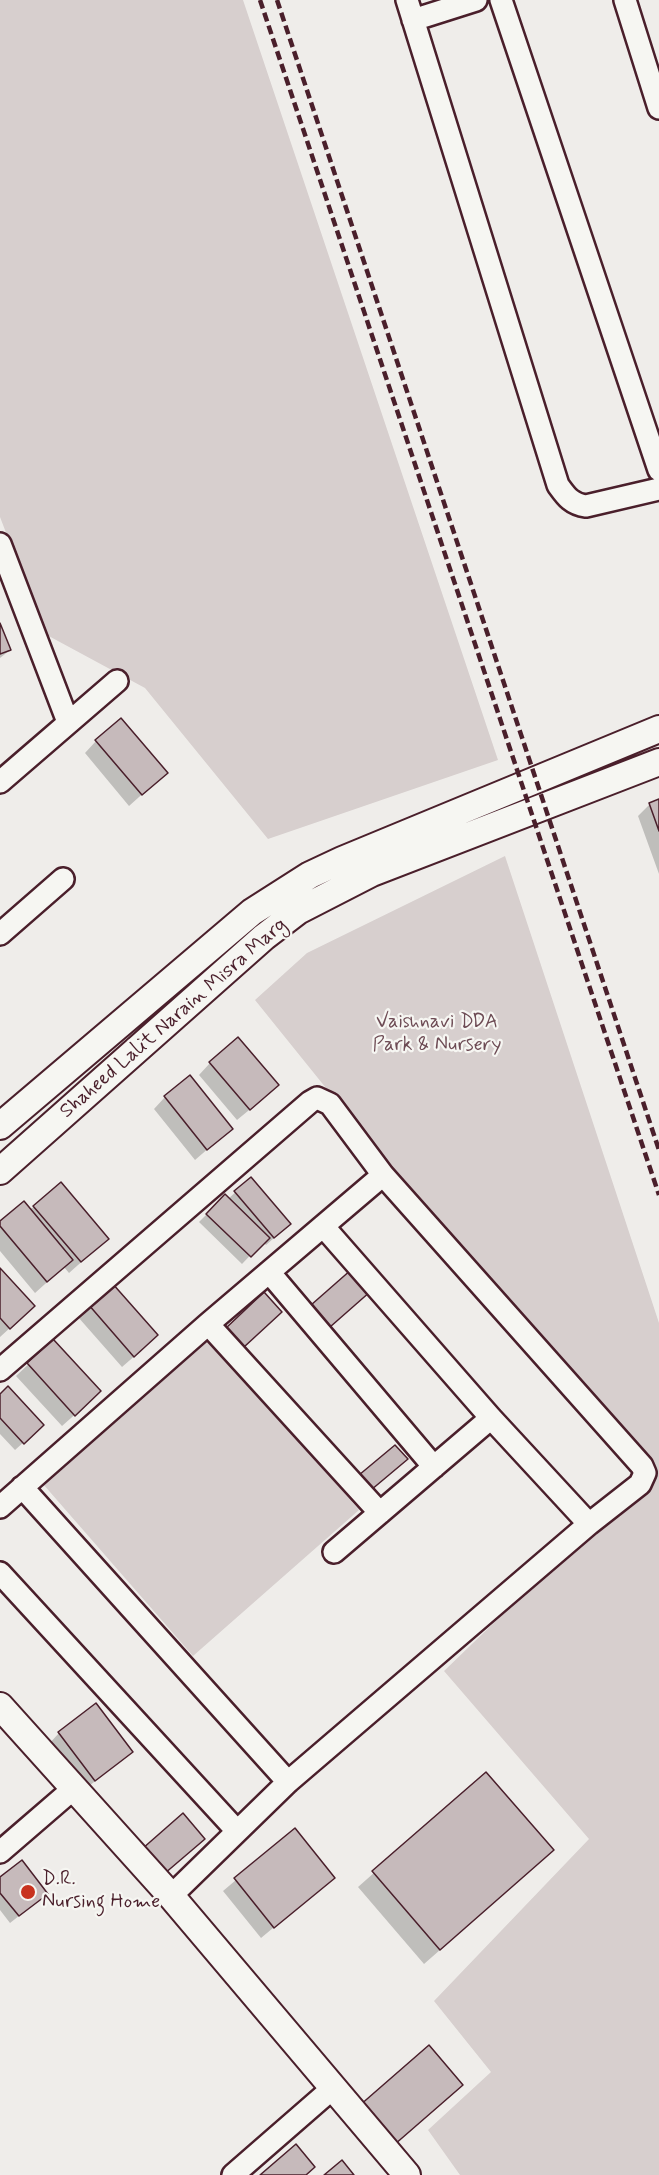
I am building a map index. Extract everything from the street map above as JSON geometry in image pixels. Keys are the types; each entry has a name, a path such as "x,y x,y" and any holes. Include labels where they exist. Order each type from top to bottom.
{"street":[{"path":"476,0 410,10 558,484 567,499 577,505 586,506 659,489"},
{"path":"501,0 659,470"},
{"path":"625,0 659,108"},
{"path":"0,544 68,723"},
{"path":"0,782 117,681"},
{"name":"Shaheed Lalit Narain Misra Marg","path":"0,1126 252,912 285,890 342,860 659,729"},
{"name":"Shaheed Lalit Narain Misra Marg","path":"0,1171 264,937 298,911 372,873 659,762"},
{"path":"0,934 63,879"},
{"path":"0,1370 317,1098 330,1104 383,1175 642,1466 645,1473 640,1484 589,1524 288,1782 171,1896"},
{"path":"0,1507 208,1323 383,1175"},
{"path":"323,1226 491,1418 589,1524"},
{"path":"269,1272 434,1467"},
{"path":"208,1323 380,1513"},
{"path":"334,1552 491,1418"},
{"path":"22,1487 288,1782"},
{"path":"0,1572 237,1832"},
{"path":"0,1706 171,1896 407,2175"},
{"path":"0,1852 73,1789"},
{"path":"240,2173 334,2087"}],"green space":[{"path":"0,0 243,0 498,760 268,839 145,688 45,634 0,517"},
{"name":"Vaishnavi DDA Park & Nursery","path":"505,856 659,1323 659,2175 460,2175 428,2130 491,2072 434,2001 589,1839 444,1671 642,1480 255,1000 307,953"},
{"path":"209,1338 359,1510 193,1656 43,1484"}],"building":[{"path":"0,623 11,650 0,654"},
{"path":"121,718 168,773 142,795 95,740"},
{"path":"659,799 659,831 649,803"},
{"path":"238,1037 279,1085 250,1110 209,1062"},
{"path":"190,1075 233,1129 207,1150 164,1096"},
{"path":"251,1177 291,1224 274,1238 234,1191"},
{"path":"61,1182 109,1239 81,1262 33,1206"},
{"path":"225,1194 270,1238 251,1257 206,1214"},
{"path":"24,1201 73,1260 47,1282 0,1226 0,1221"},
{"path":"0,1268 35,1306 10,1329 0,1318"},
{"path":"352,1269 371,1291 330,1327 311,1305"},
{"path":"112,1283 158,1335 134,1357 88,1304"},
{"path":"264,1292 282,1312 244,1347 226,1328"},
{"path":"53,1339 101,1391 75,1416 27,1363"},
{"path":"8,1386 44,1425 24,1444 0,1418 0,1394"},
{"path":"395,1445 408,1459 371,1490 359,1475"},
{"path":"96,1703 133,1752 95,1781 58,1732"},
{"path":"486,1772 554,1850 440,1950 372,1871"},
{"path":"183,1813 205,1839 164,1874 142,1849"},
{"path":"295,1828 335,1878 274,1928 234,1878"},
{"path":"22,1860 48,1894 19,1916 0,1893 0,1877"},
{"path":"429,2045 463,2085 394,2145 359,2106"},
{"path":"296,2144 315,2167 306,2175 260,2175"},
{"path":"342,2160 354,2175 324,2175"}],"railway":[{"path":"260,0 659,1195"},
{"path":"277,0 659,1150"}],"place":[{"name":"D.R. Nursing Home","path":"28,1892"}]}
